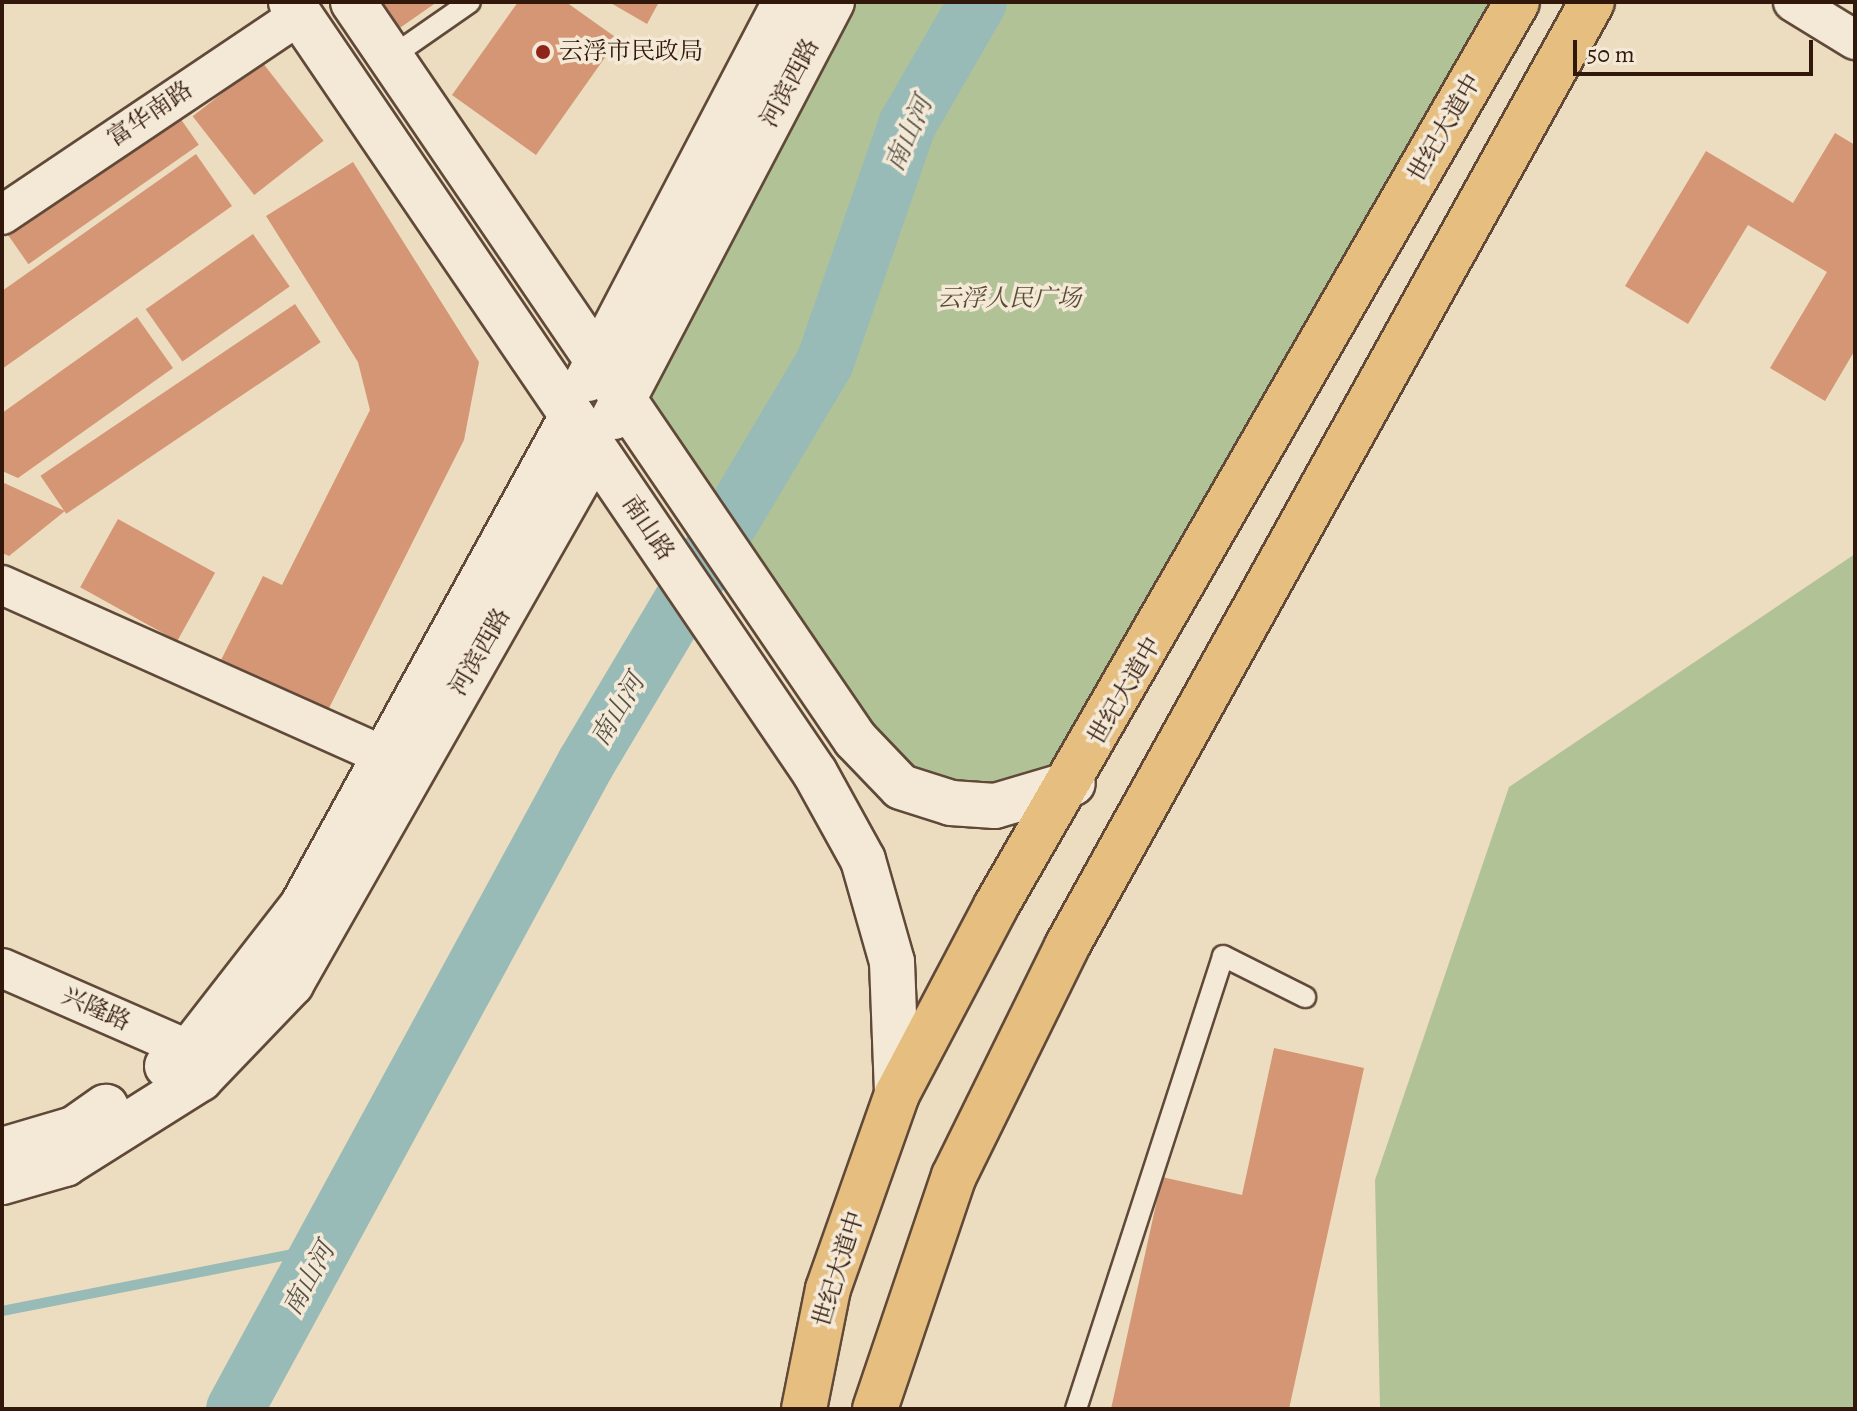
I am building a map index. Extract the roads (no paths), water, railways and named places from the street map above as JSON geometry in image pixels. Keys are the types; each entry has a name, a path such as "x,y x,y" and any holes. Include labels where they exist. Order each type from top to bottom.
{"main road":[{"path":"353,2 626,396 855,739 901,787 951,803 995,806 1073,783"},
{"name":"河滨西路","path":"2,1182 65,1164 200,1079 291,984 583,433 598,357 785,2"},
{"name":"河滨西路","path":"2,1150 74,1129 190,1050 302,906 384,756 583,433 626,396 832,2"},
{"name":"世纪大道中","path":"804,1409 828,1289 897,1094 996,906 1073,783 1517,2"},
{"path":"875,1409 954,1176 1067,946 1592,2"},
{"name":"南山路","path":"295,9 815,773 863,860 892,962 897,1094"}],"street":[{"path":"1793,2 1855,40"},
{"name":"富华南路","path":"2,215 295,9"},
{"path":"2,585 384,756"},
{"name":"兴隆路","path":"2,968 190,1050"}],"lane":[{"path":"391,57 470,2"},
{"path":"1076,1409 1223,956 1305,997"}],"waterway":[{"name":"南山河","path":"235,1409 586,763 825,362 907,125 978,2"},
{"path":"2,1311 328,1247"}],"place":[{"name":"云浮市民政局","path":"543,52"}],"park label":[{"name":"云浮人民广场","path":"1009,299"}]}
